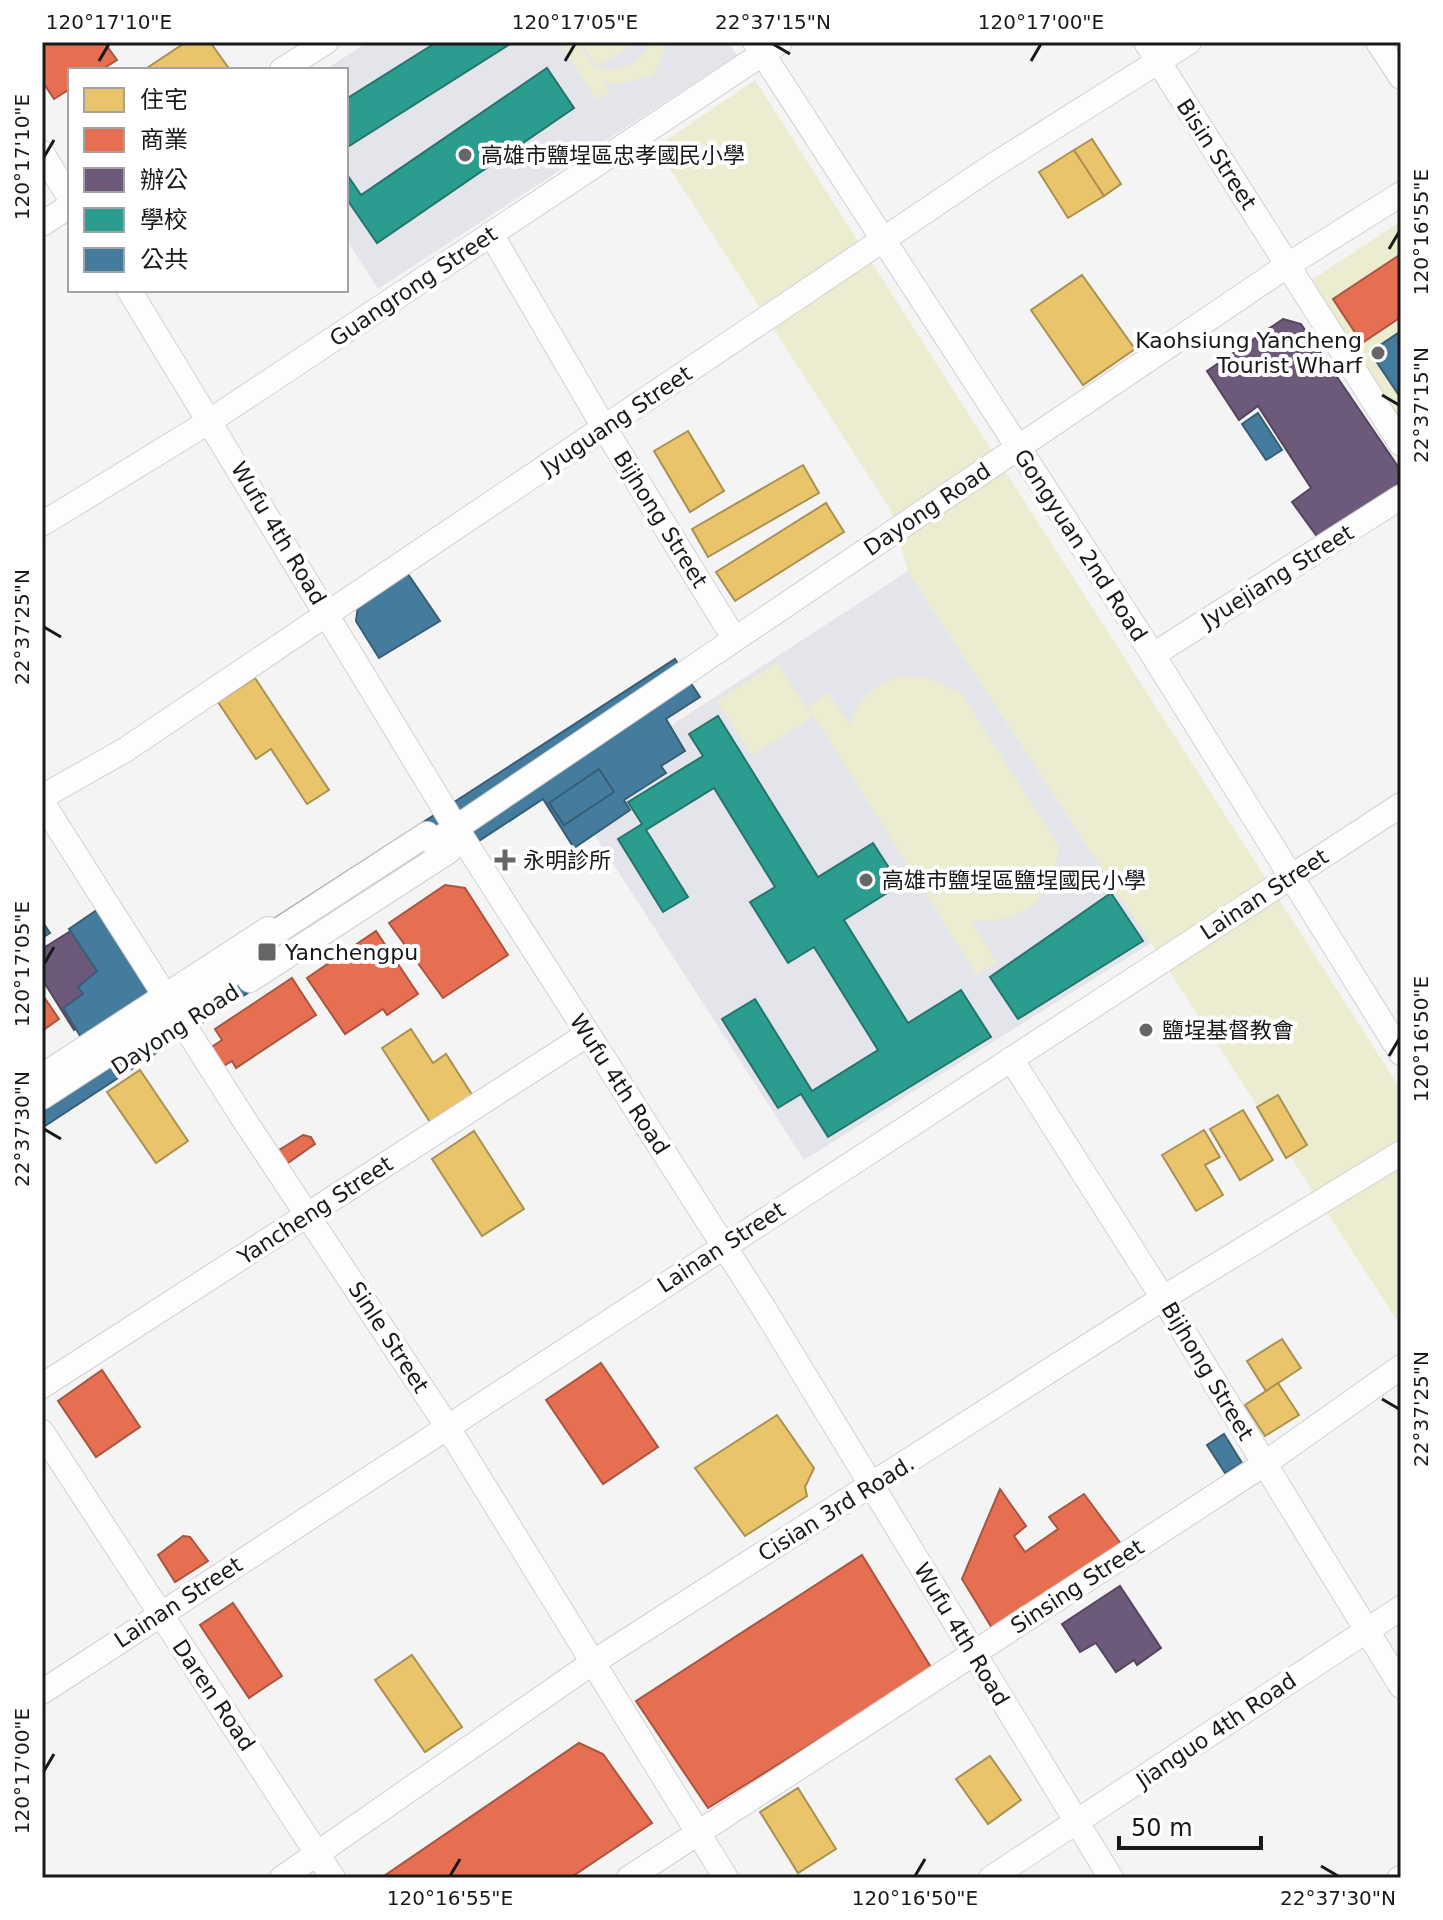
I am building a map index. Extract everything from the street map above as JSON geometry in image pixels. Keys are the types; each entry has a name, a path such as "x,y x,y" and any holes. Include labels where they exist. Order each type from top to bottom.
{"street":[{"path":"285,68 326,42"},
{"name":"Jyuguang Street","path":"42,800 125,750 327,612 605,429 991,167 1152,52 1189,42"},
{"path":"1378,42 1401,77"},
{"name":"Guangrong Street","path":"42,524 210,421 766,46"},
{"name":"Gongyuan 2nd Road","path":"766,46 1017,448 1293,875 1401,1053"},
{"name":"Bisin Street","path":"1152,52 1401,444"},
{"path":"42,153 68,195"},
{"name":"Dayong Road","path":"42,1116 175,1010 427,826 456,828 1288,265 1401,194"},
{"path":"42,224 68,207"},
{"name":"Bijhong Street","path":"491,234 605,429 734,638"},
{"name":"Wufu 4th Road","path":"130,292 456,828 723,1246 1111,1878"},
{"name":"Jyuejiang Street","path":"1153,655 1401,497"},
{"name":"Sinle Street","path":"42,800 175,1010 447,1426 726,1878"},
{"name":"Lainan Street","path":"42,1692 1401,805"},
{"name":"Dayong Road","path":"42,1076 175,1010 449,851 456,828"},
{"path":"42,1097 175,1010"},
{"name":"Yancheng Street","path":"42,1386 588,1034"},
{"name":"Bijhong Street","path":"1011,1059 1163,1298 1401,1686"},
{"name":"Cisian 3rd Road.","path":"282,1878 592,1663 1163,1298 1401,1153"},
{"name":"Sinsing Street","path":"629,1878 1264,1464 1401,1367"},
{"name":"Daren Road","path":"42,1432 333,1878"},
{"name":"Jianguo 4th Road","path":"991,1878 1401,1608"}],"shaded area":[{"name":"高雄市鹽埕區忠孝國民小學","path":"368,42 728,42 737,55 378,289 348,242 348,68 328,68"},
{"name":"高雄市鹽埕區鹽埕國民小學","path":"908,571 1151,943 804,1160 583,817 606,768"}],"green space":[{"path":"559,42 578,42 594,68 612,70 635,62 652,42 669,42 653,75 617,84 602,81 610,93 597,100"},
{"path":"581,42 636,42 597,67"},
{"path":"755,80 1401,1090 1401,1326 908,571 890,509 656,147"},
{"name":"Kaohsiung Yancheng Tourist Wharf","path":"1401,221 1401,425 1310,281"},
{"path":"777,663 812,717 752,755 717,701"},
{"path":"900,676 927,678 961,693 1059,846 1050,881 1033,904 1007,918 971,921 996,962 977,975 808,706 828,693 850,725 857,708 869,694"}],"building: 住宅":[{"path":"186,42 210,42 229,68 147,68"},
{"path":"1092,139 1121,184 1104,196 1074,150"},
{"path":"1074,150 1104,196 1068,218 1039,172"},
{"path":"1082,275 1135,349 1083,385 1031,310"},
{"path":"688,431 724,491 690,512 654,451"},
{"path":"803,465 819,493 708,557 692,529"},
{"path":"826,503 844,532 735,601 716,572"},
{"path":"255,678 329,790 307,804 271,749 256,759 218,702"},
{"path":"411,1029 433,1063 446,1054 474,1098 432,1125 382,1048"},
{"path":"140,1070 188,1141 156,1163 107,1092"},
{"path":"1278,1095 1307,1145 1286,1158 1257,1107"},
{"path":"1243,1110 1273,1160 1240,1180 1210,1129"},
{"path":"1204,1130 1220,1157 1205,1165 1223,1195 1196,1211 1162,1155"},
{"path":"474,1131 524,1209 482,1236 432,1159"},
{"path":"1282,1339 1301,1368 1266,1391 1247,1361"},
{"path":"1278,1383 1299,1415 1265,1436 1245,1405"},
{"path":"777,1415 814,1468 805,1487 807,1496 745,1536 695,1468"},
{"path":"412,1655 462,1727 425,1752 375,1680"},
{"path":"990,1756 1021,1800 988,1824 956,1779"},
{"path":"798,1788 836,1849 798,1873 760,1812"}],"building: 商業":[{"path":"42,42 104,42 117,60 104,68 68,68 68,90 54,99 42,81"},
{"path":"1401,254 1401,317 1362,343 1333,299"},
{"path":"445,885 465,888 508,955 443,998 389,923"},
{"path":"376,931 418,994 387,1015 383,1009 345,1034 307,978"},
{"path":"292,978 316,1015 236,1068 232,1061 222,1067 210,1048 222,1040 215,1029"},
{"path":"42,994 59,1019 42,1031"},
{"path":"303,1135 311,1137 315,1144 285,1165 276,1152"},
{"path":"601,1363 658,1447 603,1484 546,1400"},
{"path":"102,1370 140,1427 96,1457 58,1401"},
{"path":"1000,1489 1026,1526 1014,1536 1025,1552 1058,1529 1049,1517 1084,1494 1121,1544 992,1628 962,1579"},
{"path":"183,1536 190,1537 208,1561 175,1582 158,1555"},
{"path":"862,1555 932,1669 708,1808 636,1701"},
{"path":"233,1603 282,1676 249,1698 200,1625"},
{"path":"579,1743 603,1754 652,1823 570,1878 381,1878"}],"building: 辦公":[{"path":"1283,319 1301,324 1401,471 1397,487 1318,538 1292,502 1311,488 1258,406 1239,420 1207,371"},
{"path":"101,912 147,985 74,1030 42,979 42,949"},
{"path":"1120,1586 1161,1648 1137,1665 1134,1660 1116,1672 1096,1643 1080,1652 1062,1624"}],"building: 學校":[{"path":"437,42 510,44 348,147 348,98"},
{"path":"547,68 574,108 377,243 348,201 348,176 361,195"},
{"path":"718,716 818,877 873,843 900,885 844,920 908,1023 961,990 991,1037 828,1137 801,1094 778,1108 722,1019 755,999 812,1091 878,1050 814,947 788,963 750,902 775,887 714,788 646,830 688,897 663,912 618,839 642,824 628,802 703,756 689,734"},
{"path":"1111,893 1143,941 1018,1019 990,977"}],"building: 公共":[{"path":"1401,331 1401,396 1400,397 1370,352"},
{"path":"1258,413 1282,450 1266,460 1242,424"},
{"path":"408,574 440,621 379,658 356,621 358,606"},
{"path":"675,659 700,697 666,719 685,751 661,766 666,773 624,800 630,810 574,848 543,799 42,1128 42,1067 82,1039 63,1008 83,994 78,987 97,971 69,929 101,907 167,988"},
{"path":"599,769 614,792 564,825 549,803"},
{"path":"424,843 431,854 397,877 390,866"},
{"path":"42,921 50,933 42,938"},
{"path":"1224,1434 1242,1463 1225,1473 1207,1445"}],"place":[{"name":"高雄市鹽埕區忠孝國民小學","path":"465,155"},
{"name":"Kaohsiung Yancheng Tourist Wharf","path":"1378,353"},
{"name":"永明診所","path":"505,860"},
{"name":"高雄市鹽埕區鹽埕國民小學","path":"866,880"},
{"name":"Yanchengpu","path":"267,952"},
{"name":"鹽埕基督教會","path":"1146,1030"}]}
